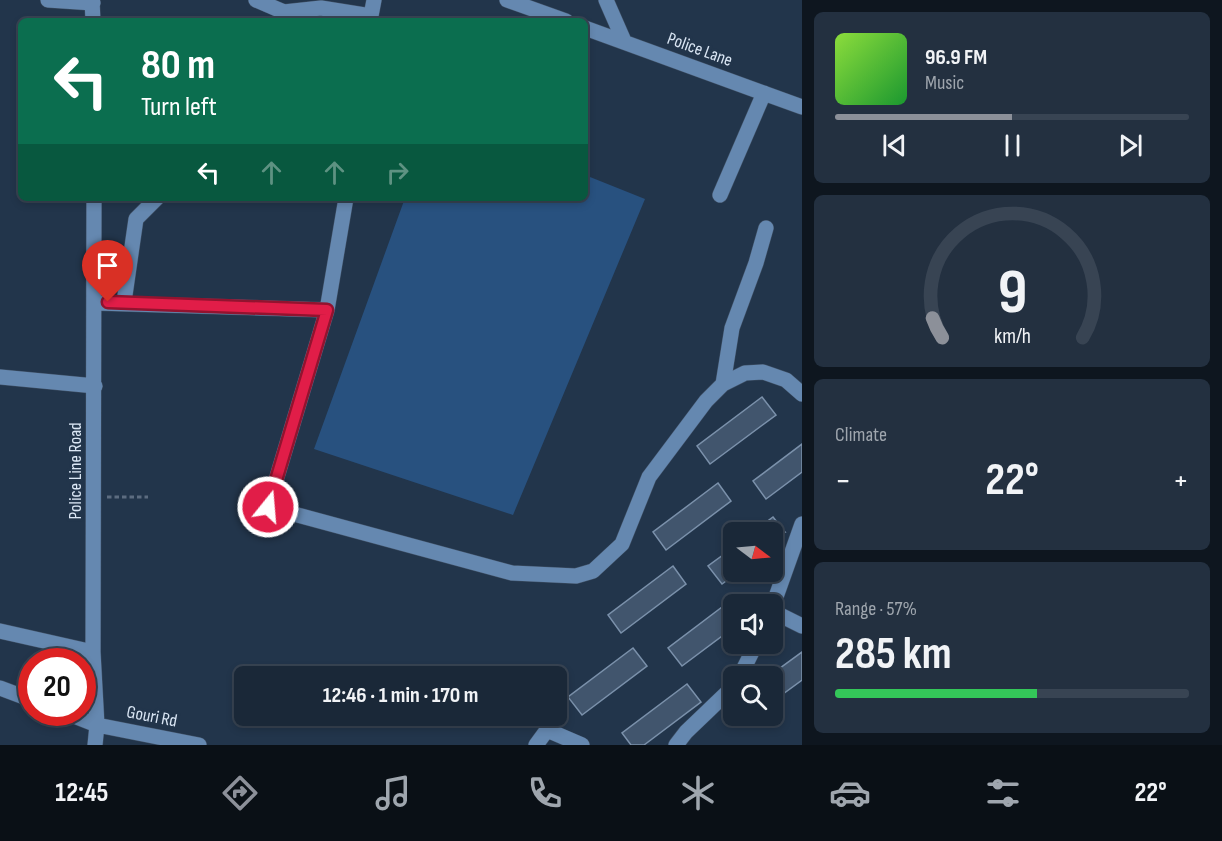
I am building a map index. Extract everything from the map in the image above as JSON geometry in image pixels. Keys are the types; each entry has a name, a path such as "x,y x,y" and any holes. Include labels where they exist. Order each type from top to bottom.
{"street":[{"path":"48,0 93,2 93,18"},
{"path":"256,0 284,12 321,8 371,18 374,0"},
{"path":"507,0 558,18"},
{"path":"606,0 624,42"},
{"name":"Police Lane","path":"588,29 802,107"},
{"path":"720,195 764,93"},
{"name":"Police Line Road","path":"93,648 94,201"},
{"path":"124,302 136,219 154,201"},
{"path":"345,201 327,310 268,507 512,573 576,576 593,572 622,544 649,477 694,416 723,384 746,373 763,372 786,380 802,394"},
{"path":"723,384 732,328 756,264 766,228"},
{"path":"95,303 124,302 327,310"},
{"path":"0,377 95,386"},
{"path":"777,594 802,524"},
{"path":"783,615 802,626"},
{"path":"0,631 79,648"},
{"path":"0,688 18,695"},
{"path":"676,745 686,732 723,697"},
{"name":"Police Line Road","path":"95,745 96,706"},
{"name":"Gouri Rd","path":"97,725 199,745"},
{"path":"536,745 547,730 582,745"}],"path":[{"path":"94,497 148,497"}],"shaded area":[{"path":"588,176 645,199 513,515 314,449 404,201 588,201"}],"building":[{"path":"762,397 776,415 710,464 697,446"},
{"path":"802,444 802,472 766,499 753,481"},
{"path":"718,483 731,501 666,550 653,532"},
{"path":"773,517 777,522 766,522"},
{"path":"723,555 725,582 722,584 708,566"},
{"path":"673,566 686,584 621,633 608,615"},
{"path":"723,606 723,635 682,666 668,648"},
{"path":"633,648 647,666 582,715 568,697"},
{"path":"802,652 802,680 783,694 783,666"},
{"path":"687,684 701,702 644,745 631,745 622,733"}],"route":[{"path":"108,302 327,310 268,507"}]}
